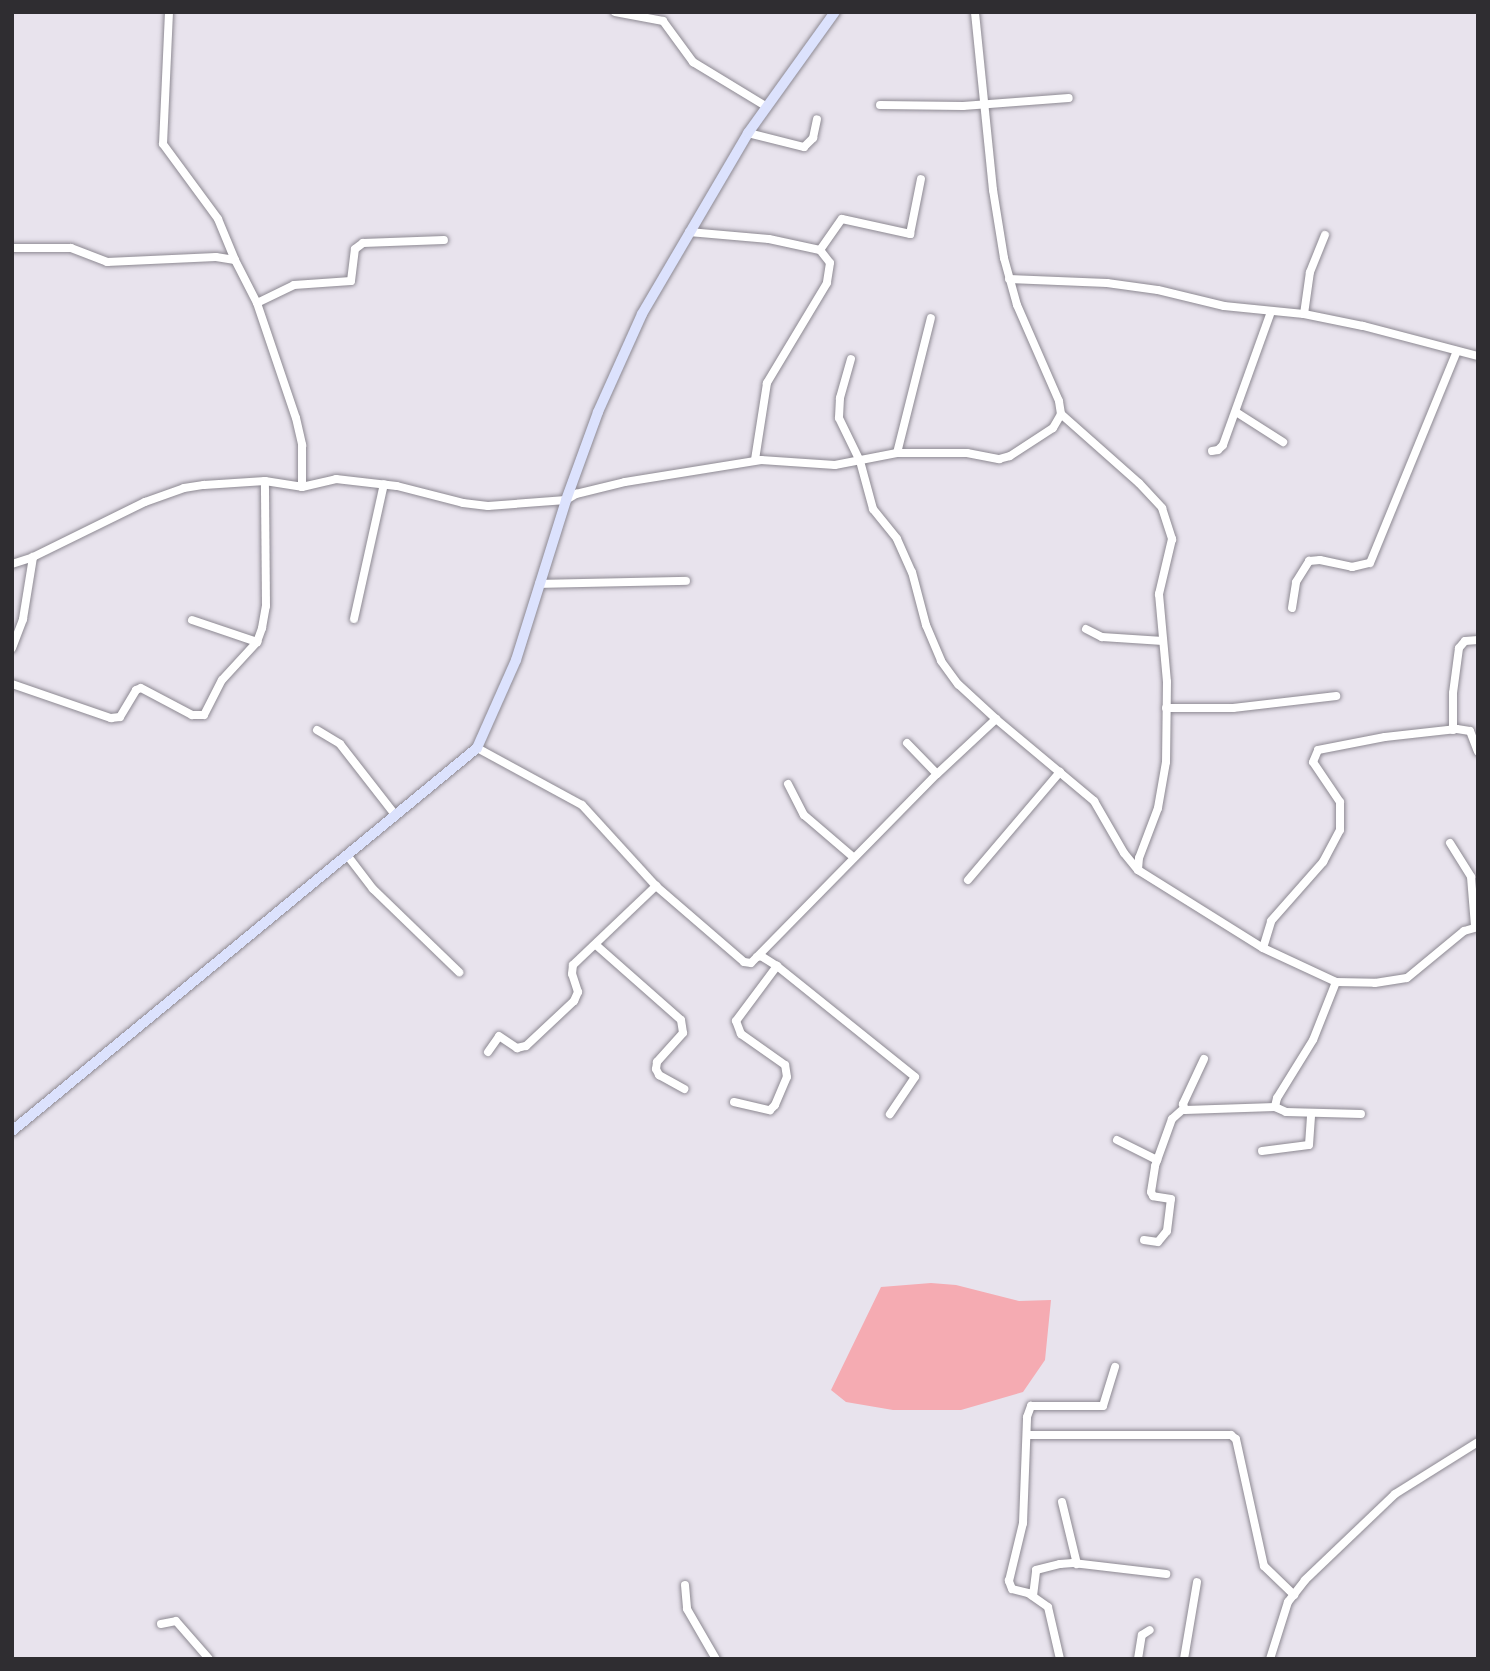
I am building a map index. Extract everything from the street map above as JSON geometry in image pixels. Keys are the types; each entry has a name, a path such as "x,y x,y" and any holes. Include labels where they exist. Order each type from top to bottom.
{"street":[{"path":"169,12 163,145 218,219 257,303 299,432 302,487"},
{"path":"615,12 663,21 693,62 767,107"},
{"path":"12,1132 477,748 516,660 566,500 625,348 748,133 835,12"},
{"path":"975,12 993,190 1009,279 1017,305 1059,401 1061,414 1139,483 1167,517 1172,539 1159,594 1167,747 1161,794 1148,840 1139,858 1138,870"},
{"path":"880,105 938,107 1069,98"},
{"path":"748,133 804,147 813,138 817,118"},
{"path":"820,250 842,219 910,234 920,179"},
{"path":"689,232 769,239 820,250 830,263 829,276 767,383 755,460"},
{"path":"1304,314 1310,272 1325,235"},
{"path":"257,303 294,285 351,282 355,249 363,243 444,240"},
{"path":"12,248 71,248 107,261 216,257 235,260"},
{"path":"1009,279 1081,281 1129,286 1224,306 1304,314 1363,326 1478,356"},
{"path":"1212,451 1222,447 1271,312"},
{"path":"897,453 931,318"},
{"path":"1292,608 1296,582 1309,561 1320,560 1352,566 1370,563 1457,351"},
{"path":"851,359 838,408 839,418 860,461 873,509 897,539 912,572 926,625 940,661 958,684 996,719 1094,801 1124,853 1138,870 1263,948 1336,982 1375,983 1407,978 1464,930 1476,927 1471,877 1450,843"},
{"path":"1236,412 1283,442"},
{"path":"12,564 33,557 115,515 165,494 204,485 265,481 302,487 336,479 384,484 477,505 566,500 588,490 625,482 755,460 781,459 835,465 860,461 878,454 897,453 967,453 1006,458 1052,428 1061,414"},
{"path":"12,684 117,718 123,714 136,690 141,688 201,717 213,701 222,680 257,642 266,606 265,481"},
{"path":"354,619 384,484"},
{"path":"12,648 23,620 33,557"},
{"path":"539,583 686,581"},
{"path":"192,620 257,642"},
{"path":"1086,629 1102,637 1163,640"},
{"path":"1452,730 1459,648 1465,641 1478,640"},
{"path":"1166,708 1233,708 1336,696"},
{"path":"477,748 582,805 656,886 744,962 751,963 853,857 996,719"},
{"path":"317,730 340,744 396,816"},
{"path":"1263,948 1271,921 1324,862 1340,830 1340,802 1313,762 1315,752 1332,746 1452,730 1471,731 1478,752"},
{"path":"907,743 937,774"},
{"path":"968,880 1060,772"},
{"path":"788,784 804,815 853,857"},
{"path":"347,855 373,889 459,972"},
{"path":"488,1052 499,1036 517,1048 526,1046 574,1001 578,992 571,968 656,886"},
{"path":"596,945 681,1020 683,1033 657,1062 656,1069 659,1074 684,1088"},
{"path":"757,957 761,956 777,966 915,1077 890,1114"},
{"path":"734,1102 770,1110 787,1077 785,1065 741,1034 736,1021 777,966"},
{"path":"1275,1107 1277,1098 1313,1040 1336,982"},
{"path":"1143,1240 1161,1241 1167,1231 1171,1213 1170,1199 1151,1194 1157,1160 1172,1119 1183,1109 1205,1059"},
{"path":"1183,1109 1275,1107 1281,1111 1361,1114"},
{"path":"1262,1151 1309,1145 1311,1113"},
{"path":"1117,1140 1157,1160"},
{"path":"1060,1659 1048,1606 1033,1595 1012,1589 1009,1581 1023,1523 1027,1417 1031,1405 1102,1406 1115,1367"},
{"path":"1027,1435 1231,1436 1236,1439 1264,1566 1294,1595"},
{"path":"1270,1659 1294,1595 1305,1580 1395,1494 1478,1442"},
{"path":"1062,1502 1077,1563"},
{"path":"1033,1595 1036,1570 1077,1563 1166,1574"},
{"path":"1184,1659 1198,1582"},
{"path":"685,1585 687,1609 716,1659"},
{"path":"161,1624 176,1621 209,1659"},
{"path":"1138,1659 1142,1635 1150,1630"}],"shaded area":[{"path":"931,1283 956,1285 1019,1301 1051,1300 1045,1360 1023,1392 961,1410 893,1410 846,1402 831,1390 881,1287"}]}
